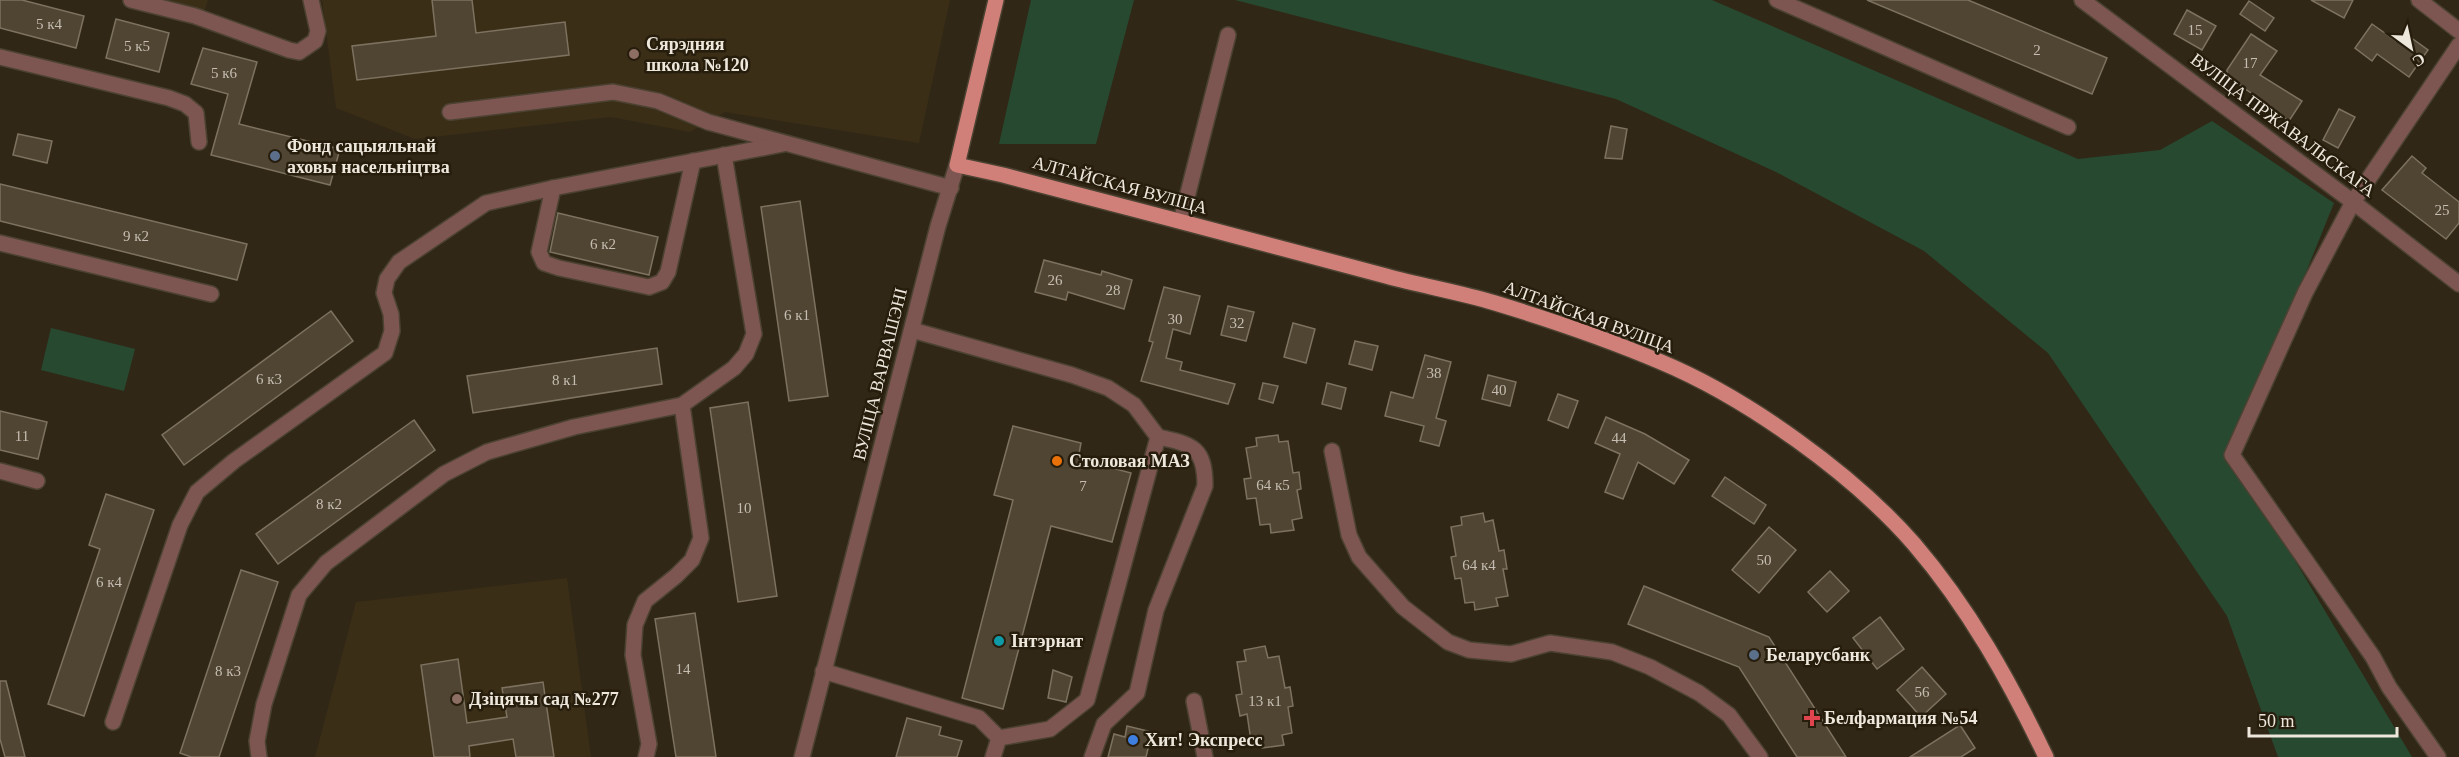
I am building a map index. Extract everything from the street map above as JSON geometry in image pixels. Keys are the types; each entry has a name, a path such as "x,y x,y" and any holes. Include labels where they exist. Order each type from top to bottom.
{"main road":[{"name":"ВУЛІЦА ВАРВАШЭНІ","path":"957,165 996,0"},
{"name":"АЛТАЙСКАЯ ВУЛІЦА","path":"957,165 1502,305 1563,325 1663,363 1730,397 1798,441 1853,486 1914,544 1972,621 2020,702 2046,757"}],"street":[{"path":"131,0 195,16 299,52 315,41 318,31 311,0"},
{"path":"1777,0 2068,127"},
{"name":"ВУЛІЦА ПРЖАВАЛЬСКАГА","path":"2082,0 2459,284"},
{"path":"2419,0 2459,31"},
{"path":"1181,221 1228,36"},
{"path":"2438,757 2390,687 2373,657 2232,455 2305,293 2353,202 2459,45"},
{"path":"0,57 169,98 185,104 196,113 200,142"},
{"path":"450,112 613,92 658,101 708,122 951,188"},
{"path":"113,722 180,525 197,492 234,461 385,353 392,330 391,314 384,293 387,279 399,262 486,203 783,144"},
{"path":"259,757 257,741 264,704 299,595 326,562 444,474 487,452 574,427 682,405 734,368 746,354 754,334 723,155"},
{"path":"553,188 539,252 544,263 649,287 662,282 668,272 693,161"},
{"name":"ВУЛІЦА ВАРВАШЭНІ","path":"802,757 938,226 957,165"},
{"path":"0,243 211,294"},
{"path":"912,330 1072,375 1108,388 1134,405 1158,437 1178,441 1197,450 1205,467 1205,486 1156,609 1137,693 1104,724 1092,757"},
{"path":"646,757 649,744 633,656 635,625 645,601 692,560 701,538 682,405"},
{"path":"999,738 1050,729 1087,700 1158,437"},
{"path":"1332,451 1348,535 1359,557 1403,607 1448,642 1469,650 1511,654 1550,643 1612,652 1650,667 1699,693 1729,715 1758,756"},
{"path":"0,471 37,481"},
{"path":"823,671 979,718 999,738"},
{"path":"1194,701 1205,757"},
{"path":"993,757 999,738"}],"shaded area":[{"path":"163,0 208,0 204,12"},
{"name":"Сярэдняя школа №120","path":"322,0 950,0 919,143 725,112 690,132 611,117 415,139 336,108"},
{"name":"Дзіцячы сад №277","path":"567,578 591,757 315,757 356,602"}],"green space":[{"path":"1031,0 1134,0 1096,144 999,144"},
{"path":"1235,0 1712,0 2078,159 2160,150 2212,121 2334,203 2232,455 2412,757 2278,757 2227,616 2048,353 1924,251 1776,172 1616,99"},
{"path":"51,328 135,349 124,391 41,370"}],"building":[{"path":"0,0 22,0 84,16 76,48 0,28"},
{"path":"432,0 472,0 476,33 565,22 569,55 357,80 352,46 436,36"},
{"path":"1867,0 1968,0 2107,58 2092,94"},
{"path":"2311,0 2353,0 2344,18"},
{"path":"2249,1 2274,18 2265,31 2240,14"},
{"path":"2187,10 2216,26 2202,50 2174,34"},
{"path":"116,19 169,33 159,72 106,58"},
{"path":"2372,24 2396,41 2403,32 2428,50 2409,77 2377,54 2372,61 2355,48"},
{"path":"2251,34 2277,51 2260,75 2302,101 2289,121 2257,100 2258,98 2227,76 2227,70"},
{"path":"203,48 257,62 239,124 340,149 330,185 211,155 228,94 191,84"},
{"path":"2339,109 2355,117 2338,148 2323,140"},
{"path":"1611,126 1627,129 1622,159 1605,158"},
{"path":"18,134 52,141 47,163 13,155"},
{"path":"2412,156 2426,168 2422,173 2459,202 2459,223 2446,239 2382,190"},
{"path":"0,184 247,244 237,280 0,221"},
{"path":"800,201 828,396 789,401 761,207"},
{"path":"558,213 658,237 649,275 550,252"},
{"path":"1044,260 1101,275 1102,271 1132,280 1124,309 1068,292 1066,300 1035,292"},
{"path":"1164,287 1200,296 1190,334 1173,329 1166,358 1182,362 1180,370 1235,384 1228,404 1141,381 1153,342 1149,341"},
{"path":"1228,306 1254,312 1246,341 1221,335"},
{"path":"331,311 353,341 184,465 162,435"},
{"path":"1293,323 1315,329 1306,363 1284,357"},
{"path":"1355,341 1378,346 1372,370 1349,364"},
{"path":"657,348 662,384 473,413 467,376"},
{"path":"1425,355 1451,362 1436,418 1446,421 1439,446 1420,441 1424,426 1385,416 1391,392 1413,398"},
{"path":"1488,375 1516,382 1510,406 1482,399"},
{"path":"1263,383 1278,386 1273,403 1259,399"},
{"path":"1327,383 1346,388 1341,409 1322,404"},
{"path":"1558,394 1578,401 1568,428 1548,420"},
{"path":"748,402 777,596 738,602 710,408"},
{"path":"0,411 47,422 38,459 0,450"},
{"path":"1606,417 1645,434 1689,460 1674,484 1638,462 1623,499 1605,492 1620,454 1595,443"},
{"path":"414,420 435,450 278,564 256,534"},
{"path":"1013,426 1081,443 1078,459 1131,473 1112,542 1051,526 1003,709 962,698 1013,500 994,495"},
{"path":"1278,435 1279,442 1288,441 1293,473 1299,472 1301,489 1297,490 1302,518 1292,520 1294,530 1271,533 1270,524 1260,525 1256,498 1247,499 1244,479 1251,478 1246,448 1257,446 1256,438"},
{"path":"1725,477 1766,505 1754,524 1712,496"},
{"path":"106,494 154,510 84,716 48,704 100,549 89,545"},
{"path":"1483,513 1485,522 1493,520 1499,551 1504,550 1507,569 1503,569 1508,596 1496,598 1498,606 1475,610 1474,602 1465,603 1461,578 1455,579 1451,557 1456,556 1451,527 1462,525 1461,517"},
{"path":"1769,527 1796,550 1759,593 1732,570"},
{"path":"241,570 278,582 219,757 191,757 180,753"},
{"path":"1830,571 1849,591 1827,612 1808,592"},
{"path":"1644,586 1769,637 1846,757 1797,757 1739,667 1628,624"},
{"path":"695,613 716,757 676,757 655,619"},
{"path":"1880,617 1904,649 1877,669 1853,638"},
{"path":"1265,646 1268,658 1279,656 1285,688 1290,687 1293,706 1288,707 1292,733 1282,735 1284,745 1262,748 1260,740 1251,741 1247,714 1240,716 1236,695 1242,694 1237,662 1246,661 1244,650"},
{"path":"458,659 467,723 507,717 502,688 543,682 554,757 516,757 513,739 469,746 470,757 434,757 421,665"},
{"path":"1922,667 1946,694 1921,717 1897,690"},
{"path":"1053,670 1072,677 1066,702 1048,698"},
{"path":"0,681 6,681 25,757 5,757 0,739"},
{"path":"907,718 941,727 939,735 962,741 957,757 896,757"},
{"path":"1960,725 1975,748 1961,757 1910,757"},
{"path":"1127,726 1152,732 1146,757 1108,757 1114,734 1125,737"}],"place":[{"name":"Сярэдняя школа №120","path":"634,54"},
{"name":"Фонд сацыяльнай аховы насельніцтва","path":"275,156"},
{"name":"Столовая МАЗ","path":"1057,461"},
{"name":"Інтэрнат","path":"999,641"},
{"name":"Беларусбанк","path":"1754,655"},
{"name":"Дзіцячы сад №277","path":"457,699"},
{"name":"Белфармация №54","path":"1812,718"},
{"name":"Хит! Экспресс","path":"1133,740"}]}
